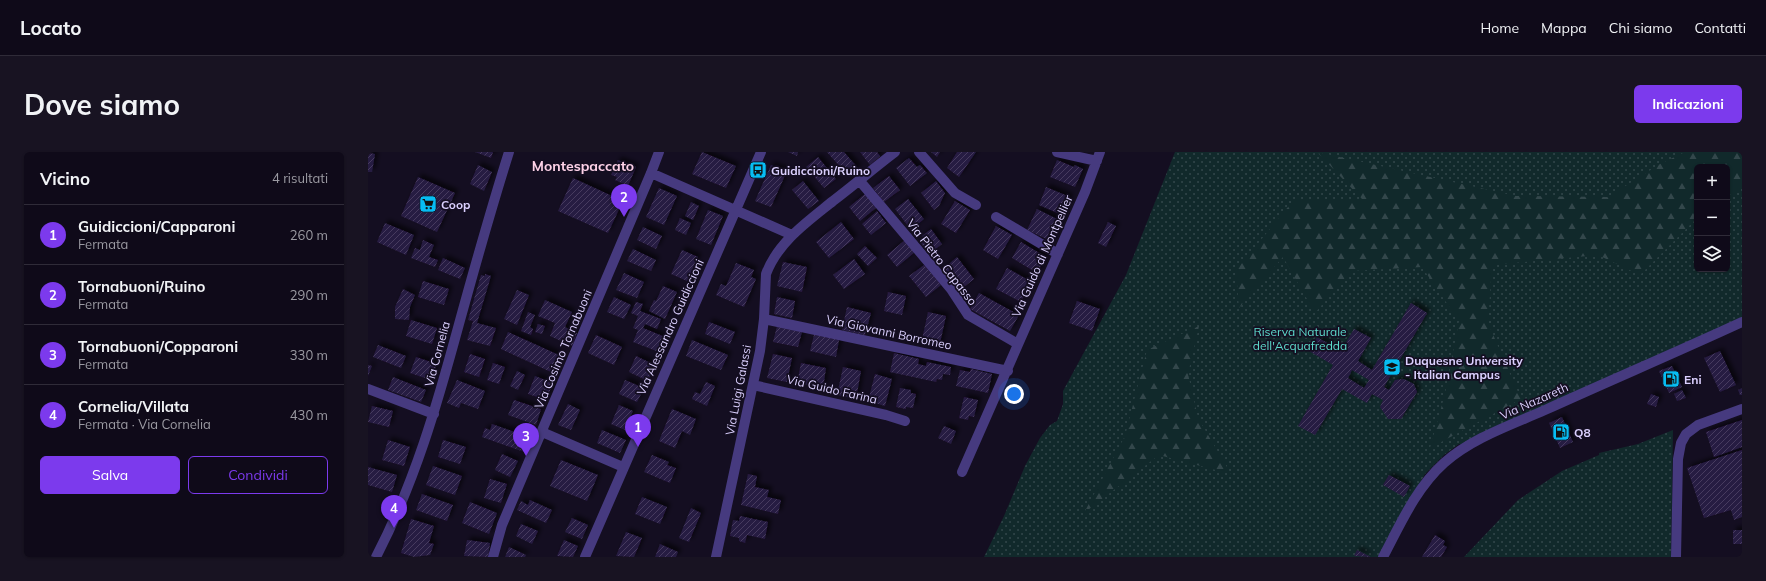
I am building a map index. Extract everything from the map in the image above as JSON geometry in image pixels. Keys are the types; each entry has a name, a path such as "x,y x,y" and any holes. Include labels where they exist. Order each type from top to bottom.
{"street":[{"name":"Via Cornelia","path":"376,557 419,459 434,414 489,215 509,152"},
{"name":"Via Cosimo Tornabuoni","path":"493,557 502,524 652,173 659,152"},
{"name":"Via Alessandro Guidiccioni","path":"585,557 761,152"},
{"name":"Via Luigi Galassi","path":"716,557 753,385 764,319 766,274 774,259 792,235 895,152"},
{"path":"919,152 955,193 976,205"},
{"path":"1057,152 1098,156"},
{"name":"Via Guido di Montpellier","path":"962,472 1008,371 1018,344 1058,254 1098,156"},
{"path":"652,173 792,235"},
{"name":"Via Pietro Capasso","path":"859,180 951,289 968,315 1018,344"},
{"path":"996,218 1058,254"},
{"name":"Via Giovanni Borromeo","path":"764,319 1008,371"},
{"name":"Via Nazareth","path":"1383,557 1408,510 1430,478 1445,462 1461,450 1482,438 1528,417 1742,322"},
{"name":"Via Guido Farina","path":"753,385 886,415 905,421"},
{"path":"368,389 434,414"},
{"path":"1676,557 1678,460 1681,443 1686,434 1698,425 1742,409"},
{"path":"542,432 623,467"},
{"path":"384,541 386,557"}],"green space":[{"name":"Riserva Naturale dell'Acquafredda","path":"1175,152 1742,152 1742,319 1464,445 1459,444 1444,455 1425,474 1379,557 984,557 1004,516 1025,466 1040,438 1050,425 1057,421 1063,404 1063,391 1126,275"},
{"path":"1317,152 1516,196 1608,197 1660,164 1685,152 1742,152 1742,187 1730,195 1730,164 1694,164 1694,221 1640,275 1598,255 1492,265 1488,323 1521,399 1430,448 1445,394 1459,321 1422,267 1351,271 1315,313 1283,257 1239,308 1236,270 1293,201 1362,199"},
{"path":"1199,326 1188,374 1198,418 1231,474 1159,455 1084,513 1125,436 1147,350"},
{"path":"1673,430 1671,557 1464,557 1518,500 1562,471 1599,455 1599,453 1638,444"}],"building":[{"path":"475,152 493,152 491,158"},
{"path":"702,152 736,166 726,188 692,174"},
{"path":"788,152 798,152 797,156"},
{"path":"827,152 844,152 858,168 849,177"},
{"path":"860,152 877,152 880,156 870,165"},
{"path":"931,152 940,152 937,157"},
{"path":"957,152 976,152 959,177 947,168"},
{"path":"368,153 375,154 372,172 368,172"},
{"path":"818,157 836,179 824,188 806,167"},
{"path":"909,158 917,167 920,165 927,173 910,186 896,168"},
{"path":"618,160 636,167 628,186 615,180 617,177 611,175"},
{"path":"1057,160 1083,169 1075,187 1050,177"},
{"path":"478,165 492,172 484,191 470,184"},
{"path":"771,165 787,171 771,207 755,201"},
{"path":"889,176 900,190 884,202 873,188"},
{"name":"Coop","path":"418,177 455,193 437,232 401,216"},
{"path":"573,178 623,201 608,233 558,211"},
{"path":"803,181 819,201 808,209 792,190"},
{"path":"936,181 945,193 939,206 934,210 921,193"},
{"path":"1046,187 1070,197 1062,215 1039,205"},
{"path":"659,188 677,196 664,225 646,217"},
{"path":"866,193 877,207 860,221 849,207"},
{"path":"908,199 924,219 911,230 895,209"},
{"path":"955,201 970,210 956,233 941,224"},
{"path":"691,202 699,206 693,220 685,216"},
{"path":"1037,209 1061,221 1051,241 1027,230"},
{"path":"708,210 723,216 711,245 696,239"},
{"path":"877,211 886,223 871,235 862,224"},
{"path":"680,218 691,223 686,235 675,230"},
{"path":"841,222 854,239 829,258 816,242"},
{"path":"1108,222 1116,226 1106,247 1098,243"},
{"path":"385,223 414,235 406,255 377,242"},
{"path":"996,226 1012,235 998,259 983,250"},
{"path":"643,227 662,236 656,249 637,240"},
{"path":"931,229 942,244 929,254 921,243 925,240 922,236"},
{"path":"423,240 434,245 429,257 438,260 435,267 411,258 415,248 420,250"},
{"path":"905,240 915,252 897,267 887,255"},
{"path":"1021,242 1046,257 1037,273 1012,258"},
{"path":"865,246 877,258 868,266 857,254"},
{"path":"633,249 656,260 651,271 627,261"},
{"path":"682,250 698,257 687,281 671,274"},
{"path":"957,257 974,279 960,290 943,269"},
{"path":"443,258 465,268 460,279 438,270"},
{"path":"854,259 865,274 844,289 833,275"},
{"path":"783,262 807,267 802,292 777,286"},
{"path":"736,263 754,270 751,277 756,279 744,307 716,295 721,284 726,286"},
{"path":"924,265 941,285 926,297 909,276"},
{"path":"1007,268 1032,282 1021,302 996,289"},
{"path":"624,273 644,282 637,298 616,290"},
{"path":"485,274 491,276 477,323 496,328 490,346 467,340 473,321 468,320 481,275 485,276"},
{"path":"423,281 449,289 444,305 418,297"},
{"path":"663,286 677,292 665,319 649,311 654,300 656,301"},
{"path":"403,289 415,295 410,307 409,320 395,319 395,307"},
{"path":"517,290 529,295 517,325 504,319"},
{"path":"888,292 906,296 902,315 884,311"},
{"path":"979,293 1019,315 1010,331 970,309"},
{"path":"614,297 631,305 624,319 607,312"},
{"path":"777,297 795,301 792,318 774,314"},
{"path":"545,300 572,312 565,327 577,333 572,346 550,336 555,323 538,316"},
{"path":"1077,301 1100,309 1092,331 1069,323"},
{"path":"636,302 643,304 640,311 661,319 657,329 645,324 643,328 665,337 659,352 633,342 638,330 633,328 638,316 631,313"},
{"path":"1411,303 1427,313 1384,387 1389,390 1395,380 1404,379 1414,384 1417,392 1401,419 1388,419 1380,407 1383,400 1372,394 1367,403 1342,389 1315,435 1298,426 1333,365 1309,351 1317,337 1341,351 1354,329 1371,338 1358,361 1372,370","holes":["1352,370 1369,380 1364,388 1348,378"]},
{"path":"847,307 871,313 865,335 842,330"},
{"path":"528,312 535,315 530,327 533,329 531,335 521,331"},
{"path":"928,312 946,316 939,348 921,344"},
{"path":"411,320 437,328 432,344 406,336"},
{"path":"709,322 735,332 730,344 705,334"},
{"path":"538,324 545,326 542,334 535,332"},
{"path":"777,326 802,332 798,347 773,342"},
{"path":"508,332 561,356 553,373 501,349"},
{"path":"596,335 622,347 614,365 588,353"},
{"path":"814,335 839,340 836,357 810,351"},
{"path":"692,340 728,355 721,370 686,356"},
{"path":"378,345 406,356 401,368 373,357"},
{"path":"1720,351 1736,385 1720,392 1704,358"},
{"path":"894,353 919,359 918,364 926,366 927,362 951,367 950,375 943,374 942,380 937,379 936,382 890,372"},
{"path":"470,354 485,359 479,377 464,372"},
{"path":"773,354 792,358 787,382 767,378"},
{"path":"636,356 655,365 648,381 629,372"},
{"path":"416,357 437,364 431,380 410,373"},
{"path":"493,363 505,367 499,384 487,380"},
{"path":"801,363 826,368 823,388 797,383"},
{"path":"368,365 372,366 368,376"},
{"name":"Eni","path":"1672,366 1682,387 1669,393 1659,371"},
{"path":"843,367 861,371 856,399 837,395"},
{"path":"971,369 992,374 988,393 956,386 960,370 970,372"},
{"path":"517,371 525,375 518,390 510,386"},
{"path":"875,374 892,379 885,406 868,401"},
{"path":"535,376 553,383 546,400 528,394"},
{"path":"393,377 426,390 421,402 388,390"},
{"path":"457,380 485,391 478,409 461,403 459,408 447,403"},
{"path":"625,380 644,388 637,402 619,394"},
{"path":"706,382 715,386 707,406 692,399 695,392 700,394"},
{"path":"900,388 911,390 911,393 916,394 913,408 906,407 906,409 896,407"},
{"path":"1742,388 1742,395 1740,395 1738,390"},
{"path":"1682,390 1686,398 1677,401 1674,394"},
{"path":"1651,394 1659,397 1656,407 1647,404"},
{"path":"964,397 978,400 974,417 969,416 968,420 959,418"},
{"path":"514,400 541,409 536,425 508,415"},
{"path":"568,404 580,410 571,430 558,425"},
{"path":"619,405 633,411 625,430 611,424"},
{"path":"372,406 393,411 389,427 368,422"},
{"path":"672,409 696,419 690,435 682,431 675,448 659,441"},
{"name":"Q8","path":"1562,417 1573,442 1560,448 1549,423"},
{"path":"1742,420 1742,447 1714,457 1706,432"},
{"path":"492,424 529,437 524,452 482,437 485,428 490,430"},
{"path":"944,426 956,431 951,444 938,438"},
{"path":"602,430 626,440 620,453 597,443"},
{"path":"388,440 410,447 404,466 382,460"},
{"path":"443,440 466,447 460,464 438,457"},
{"path":"1742,450 1742,517 1734,520 1731,510 1704,518 1687,468"},
{"path":"502,454 518,461 510,477 495,470"},
{"path":"652,455 669,462 667,465 676,468 670,483 644,472"},
{"path":"561,460 598,475 587,501 550,486"},
{"path":"433,466 462,476 455,495 426,485"},
{"path":"368,467 397,475 392,492 368,485"},
{"path":"748,474 757,476 755,487 769,490 767,497 781,500 778,514 741,505"},
{"path":"1389,475 1410,486 1404,497 1383,485"},
{"path":"490,479 507,484 501,503 484,498"},
{"path":"422,494 453,505 447,521 416,510"},
{"path":"642,497 667,507 660,524 635,514"},
{"path":"530,500 552,510 546,523 517,510 521,501 528,505"},
{"path":"470,502 497,513 489,534 462,523"},
{"path":"691,508 701,513 689,542 679,538"},
{"path":"740,516 768,522 765,539 747,535 745,543 739,541 739,538 730,536 733,520 739,521"},
{"path":"572,518 588,525 582,539 565,532"},
{"path":"411,519 434,526 429,543 434,544 430,555 414,557 401,553"},
{"path":"521,524 538,531 532,544 516,536"},
{"path":"1733,530 1742,530 1742,544 1733,544"},
{"path":"626,532 642,538 634,557 616,556"},
{"path":"1435,535 1445,541 1443,545 1447,547 1441,557 1422,557"},
{"path":"467,540 490,543 488,557 464,556"},
{"path":"564,540 578,546 573,557 557,556"},
{"path":"660,544 678,552 676,557 655,557"},
{"path":"509,547 526,555 525,557 505,557"},
{"path":"1357,550 1371,557 1354,556"}],"place":[{"name":"Guidiccioni/Ruino","path":"758,170"},
{"name":"Coop","path":"428,204"},
{"name":"Tornabuoni/Ruino","path":"624,217"},
{"name":"Duquesne University - Italian Campus","path":"1392,367"},
{"name":"Eni","path":"1671,379"},
{"name":"Q8","path":"1561,432"},
{"name":"Guidiccioni/Capparoni","path":"638,447"},
{"name":"Tornabuoni/Copparoni","path":"526,456"},
{"name":"Cornelia/Villata","path":"394,528"}],"district":[{"name":"Montespaccato","path":"583,166"}]}
